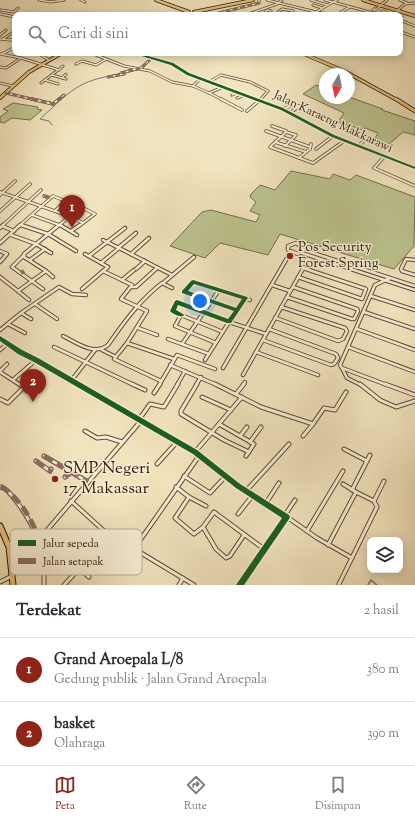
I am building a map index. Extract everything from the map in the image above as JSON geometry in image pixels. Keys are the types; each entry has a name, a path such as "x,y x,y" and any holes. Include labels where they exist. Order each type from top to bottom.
{"main road":[{"path":"156,0 189,12"},
{"path":"197,12 253,0"},
{"path":"365,0 415,16"},
{"path":"0,98 13,86 56,56"},
{"path":"304,56 332,68"},
{"path":"309,56 334,66 387,95 415,113"},
{"path":"355,79 387,95"},
{"path":"0,526 4,532 10,558"},
{"path":"13,576 13,585"}],"street":[{"path":"39,0 51,2 64,0"},
{"path":"81,0 85,2"},
{"path":"222,12 259,3 259,0"},
{"path":"268,0 289,4 316,12 337,0"},
{"path":"254,12 279,3 282,0"},
{"path":"311,0 328,5"},
{"path":"317,2 321,0"},
{"path":"326,0 370,12"},
{"path":"376,8 387,0"},
{"path":"400,0 408,3"},
{"path":"289,4 293,2"},
{"path":"398,10 408,3 415,2"},
{"path":"297,7 303,5"},
{"path":"313,5 323,8"},
{"path":"5,10 8,7"},
{"path":"341,12 350,7"},
{"path":"0,10 14,12 18,8"},
{"path":"297,10 302,8"},
{"path":"279,12 282,9 293,11"},
{"path":"382,11 386,12"},
{"path":"8,16 12,13"},
{"path":"411,15 415,13"},
{"path":"0,14 12,17"},
{"path":"403,20 415,26"},
{"path":"0,35 6,30"},
{"path":"1,39 12,33"},
{"path":"403,33 415,37"},
{"path":"1,39 12,40"},
{"path":"1,54 12,49"},
{"path":"1,54 21,58 59,70"},
{"path":"43,56 49,60"},
{"path":"98,56 140,70 154,72 172,82 193,86 242,110"},
{"name":"Jalan Karaeng Makkarawi","path":"145,56 172,64 185,73 282,109 344,141 415,168"},
{"path":"0,67 6,68 21,58"},
{"path":"108,77 140,70 153,58"},
{"path":"76,64 82,61 96,65 106,59"},
{"path":"41,83 63,66"},
{"path":"121,73 140,70"},
{"path":"61,78 66,74"},
{"path":"52,75 66,79"},
{"path":"209,82 221,75 250,82 268,91 247,111"},
{"path":"193,86 200,79"},
{"path":"45,80 58,84"},
{"path":"0,83 13,86"},
{"path":"209,93 223,87"},
{"path":"232,95 238,92"},
{"path":"5,93 53,104 64,95"},
{"path":"237,98 246,95"},
{"path":"282,109 293,105 299,106 290,113"},
{"path":"272,126 296,135 285,146"},
{"path":"266,131 311,145 310,150 299,158"},
{"path":"286,132 280,136 271,148 314,163 344,141"},
{"path":"316,149 333,136"},
{"path":"358,146 365,140"},
{"path":"275,142 306,152"},
{"path":"384,157 374,168 415,186"},
{"path":"1,193 16,181"},
{"path":"0,211 30,184"},
{"path":"1,227 41,190"},
{"path":"1,193 56,211 83,223"},
{"path":"44,196 50,198 56,197 65,200 56,211"},
{"path":"0,244 50,198"},
{"path":"43,289 23,272 12,266 81,207 95,214 71,232"},
{"path":"32,215 60,225 77,235"},
{"path":"21,225 48,234 76,251"},
{"path":"1,227 14,231"},
{"path":"89,256 125,228"},
{"path":"101,263 136,233"},
{"path":"11,235 36,244 51,253"},
{"path":"131,254 150,238"},
{"path":"103,240 172,275"},
{"path":"223,368 288,258 290,253 287,247 293,244 301,246 303,252"},
{"path":"30,260 45,249"},
{"path":"0,251 7,254 0,262"},
{"path":"288,258 294,254 303,252 415,286"},
{"path":"290,253 294,254"},
{"path":"82,289 108,267 85,254"},
{"path":"314,255 415,290"},
{"path":"23,256 53,277"},
{"path":"102,350 108,345 136,305 194,257"},
{"path":"415,260 406,258 401,269 415,275"},
{"path":"122,280 145,262"},
{"path":"243,375 276,318 281,307 293,287 298,277 304,267 366,289 362,299 298,277"},
{"path":"116,358 138,328 147,311 121,299 131,287 136,287 157,268"},
{"path":"18,291 46,271"},
{"path":"103,271 131,284 131,287"},
{"path":"0,277 29,300"},
{"path":"390,278 375,285 340,363 347,378 360,384 380,400 396,407 415,401"},
{"path":"237,310 184,292 193,282 250,300"},
{"path":"163,283 172,288"},
{"path":"272,285 290,291"},
{"path":"0,330 59,287 72,294 86,295"},
{"path":"287,297 352,319 354,319 358,311 357,309 293,287"},
{"path":"182,344 218,290"},
{"path":"370,296 415,310"},
{"path":"205,360 244,298"},
{"path":"223,332 173,311 177,302 229,322 266,334"},
{"path":"35,304 57,319"},
{"path":"276,318 338,341 343,339 347,331 345,328 281,307"},
{"path":"364,312 415,329"},
{"path":"21,314 31,319"},
{"path":"181,315 174,327 216,343"},
{"path":"8,324 25,333"},
{"path":"138,328 157,335"},
{"path":"263,340 331,365 334,364 338,358 336,354 269,329"},
{"path":"356,329 415,350"},
{"path":"63,336 95,350 102,350 116,358 114,360 161,381"},
{"path":"0,338 7,344 92,394 195,452 225,477 307,531 352,558"},
{"path":"168,339 208,354"},
{"path":"128,343 174,359"},
{"path":"0,350 7,344"},
{"path":"54,347 145,390"},
{"path":"348,347 415,372"},
{"path":"70,381 95,350"},
{"path":"256,352 318,376"},
{"path":"154,393 177,354 215,369"},
{"path":"14,379 36,360"},
{"path":"0,399 6,404 24,388 24,386 0,371 7,364"},
{"path":"170,365 201,377 261,406 313,424"},
{"path":"342,368 415,395"},
{"path":"47,529 122,442 139,421 150,404 164,407 185,371"},
{"path":"201,377 181,414 212,433 249,452"},
{"path":"236,394 245,382"},
{"path":"303,436 324,408 335,410 346,392"},
{"path":"202,397 230,410"},
{"path":"195,452 242,397"},
{"path":"219,424 254,445 246,456"},
{"path":"240,436 247,427"},
{"path":"250,442 261,428"},
{"path":"85,431 97,438 106,437 122,442"},
{"path":"157,464 177,442"},
{"path":"246,491 289,444"},
{"path":"344,449 367,461"},
{"path":"352,490 370,455"},
{"path":"44,456 88,482"},
{"path":"142,537 199,456"},
{"path":"36,461 50,471 51,469"},
{"path":"307,531 343,471"},
{"path":"65,477 72,472"},
{"path":"184,476 210,493 225,477"},
{"path":"374,501 384,481"},
{"path":"266,503 279,483"},
{"path":"339,584 378,507 374,501 343,484"},
{"path":"0,487 9,492 22,507 36,529"},
{"path":"176,487 206,506"},
{"path":"328,544 356,492"},
{"path":"238,514 253,495"},
{"path":"190,497 176,515 176,520 195,534 203,527 214,512 264,549"},
{"path":"240,585 295,500"},
{"path":"71,501 101,529"},
{"path":"203,527 216,549 226,558 230,556 244,535"},
{"path":"142,554 194,585"},
{"path":"64,585 73,575"},
{"path":"0,582 13,576"},
{"path":"178,585 183,578"}],"green space":[{"path":"316,85 319,86 319,101 303,94"},
{"path":"355,99 415,121 415,135 403,132 387,146 375,138 378,133 365,128 363,130 338,122 344,113 325,104 355,104"},
{"path":"13,103 38,107 37,109 42,110 30,120 12,118 4,123 0,122 0,117 8,111 3,109"},
{"path":"291,171 330,179 333,174 350,180 356,175 415,197 414,246 394,269 280,234 268,255 220,243 205,258 170,246 202,212 211,210 256,222 260,215 250,211 256,202 250,197 251,194 260,185 275,190"}],"waterway":[{"path":"127,72 143,68 155,56"},
{"path":"52,125 49,121 40,119 67,94 93,80 120,74"},
{"path":"368,585 371,580 377,585"}],"marked path":[{"path":"223,12 259,3 259,0"},
{"path":"121,73 141,68 154,56"},
{"path":"108,77 126,73"},
{"path":"5,93 53,104 64,95"},
{"path":"44,196 50,198"},
{"path":"44,456 88,482"},
{"path":"36,461 50,471 51,469"},
{"path":"65,477 71,472"},
{"path":"1,486 14,496 35,529"}],"cycle path":[{"path":"144,56 172,64 188,74 282,109 333,136 415,168"},
{"path":"181,315 173,311 177,302 229,322 245,298 193,282 184,292 237,310"},
{"path":"0,338 20,352 195,452 238,486 287,517 240,585"}],"place":[{"name":"Grand Aroepala L/8","path":"72,228"},
{"name":"Pos Security Forest Spring","path":"290,256"},
{"name":"basket","path":"33,402"},
{"name":"SMP Negeri 17 Makassar","path":"55,479"}]}
